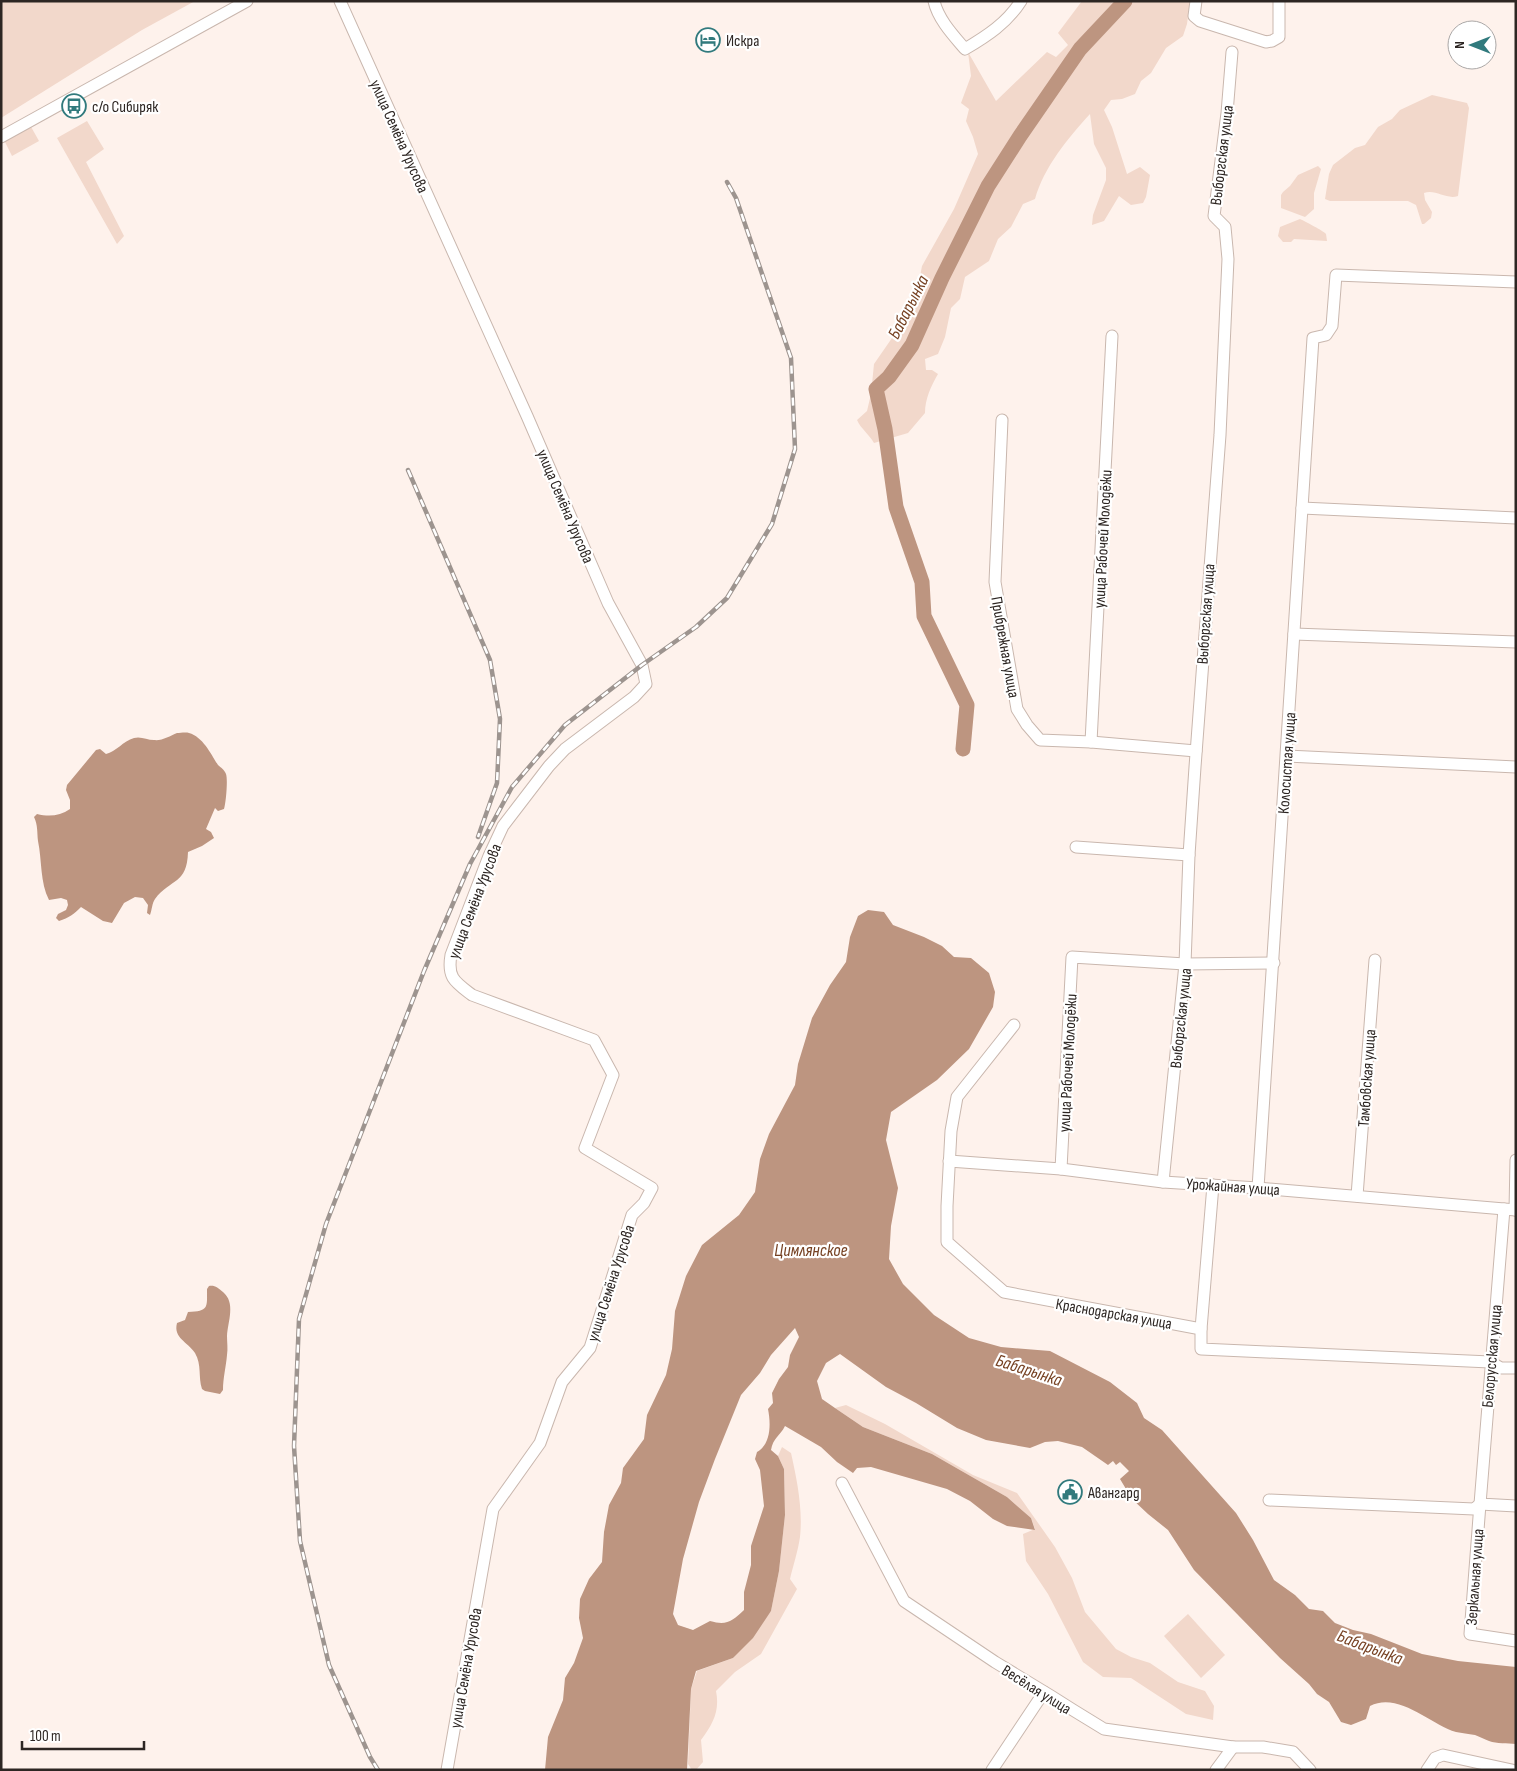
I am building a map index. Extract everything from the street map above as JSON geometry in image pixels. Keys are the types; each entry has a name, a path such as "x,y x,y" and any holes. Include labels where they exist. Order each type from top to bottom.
{"street":[{"path":"1,137 247,1"},
{"name":"улица Семёна Урусова","path":"340,1 527,416 608,603 642,666 646,684 634,697 565,749 544,772 503,826 489,856 451,955 448,968 458,984 472,995 594,1040 613,1075 585,1148 652,1188 644,1203 632,1215 590,1348 562,1382 540,1443 493,1509 447,1770"},
{"path":"934,1 936,8 950,31 965,49 991,33 1014,12 1022,1"},
{"path":"1196,1 1194,16 1200,21 1266,42 1279,38 1278,1"},
{"name":"Выборгская улица","path":"1163,1182 1186,964 1189,855 1220,435 1228,260 1225,227 1214,216 1227,113 1232,52"},
{"name":"Колосистая улица","path":"1258,1188 1313,338 1326,335 1332,326 1336,275 1516,282"},
{"name":"улица Рабочей Молодёжи","path":"1091,742 1112,336"},
{"name":"Прибрежная улица","path":"1002,420 996,582 1017,708 1027,725 1040,740 1091,742 1196,752"},
{"path":"1302,508 1516,518"},
{"path":"1294,634 1516,642"},
{"path":"1287,756 1516,767"},
{"path":"1076,848 1189,855"},
{"name":"улица Рабочей Молодёжи","path":"1061,1169 1072,957 1186,964"},
{"name":"Тамбовская улица","path":"1357,1196 1375,960"},
{"path":"1186,964 1274,963"},
{"name":"Краснодарская улица","path":"1014,1025 957,1096 951,1130 947,1242 1004,1292 1201,1329"},
{"name":"Белорусская улица","path":"1480,1504 1490,1362 1512,1210 1516,1160"},
{"name":"Урожайная улица","path":"950,1161 1061,1169 1163,1182 1258,1188 1512,1210"},
{"path":"1213,1185 1201,1349 1490,1362 1501,1368 1516,1368"},
{"name":"Весёлая улица","path":"842,1483 904,1601 995,1662 1104,1729 1233,1747 1263,1747 1293,1752 1310,1770"},
{"path":"1269,1500 1474,1509 1480,1504 1516,1506"},
{"name":"Зеркальная улица","path":"1480,1504 1470,1634 1516,1641"},
{"path":"992,1770 1044,1692"},
{"path":"1216,1770 1233,1747"},
{"path":"1428,1770 1434,1758 1443,1755 1512,1770"}],"shaded area":[{"path":"1,1 195,1 142,30 1,118"},
{"path":"1082,1 1190,1 1187,24 1183,36 1166,48 1151,73 1141,81 1135,94 1122,99 1111,100 1104,110 1112,127 1127,174 1140,167 1150,175 1146,197 1143,203 1131,205 1119,196 1104,221 1092,225 1093,215 1106,180 1106,168 1094,144 1090,114 1065,143 1051,164 1035,199 1023,204 1011,227 998,239 989,261 965,277 960,299 951,308 945,337 938,354 925,359 926,370 932,370 938,374 929,393 925,413 908,433 874,443 857,420 867,411 874,364 910,312 916,297 922,266 954,209 978,154 966,121 969,109 961,103 971,76 968,52 996,101 1047,52 1056,57 1068,45 1058,33"},
{"path":"1432,95 1467,103 1469,108 1458,196 1449,197 1433,192 1424,193 1425,200 1432,212 1431,218 1424,224 1422,224 1416,205 1408,201 1330,201 1325,199 1329,174 1333,165 1355,148 1365,145 1378,127 1392,119 1400,110"},
{"path":"87,121 104,149 86,162 124,236 117,244 57,138"},
{"path":"30,125 39,141 12,156 4,140"},
{"path":"1318,166 1321,169 1314,193 1314,209 1305,217 1281,208 1281,195 1283,192 1298,175"},
{"path":"1300,219 1326,234 1327,241 1294,239 1291,242 1283,242 1278,236 1280,227"},
{"path":"846,1405 885,1424 973,1475 1017,1493 1055,1547 1072,1578 1085,1612 1116,1649 1131,1657 1150,1663 1178,1682 1205,1691 1214,1706 1213,1720 1186,1714 1131,1678 1103,1677 1083,1662 1048,1594 1026,1561 1023,1534 1035,1529 1031,1518 1007,1497 932,1454 863,1427 835,1408"},
{"path":"782,1447 791,1453 800,1505 800,1537 790,1579 797,1589 761,1654 735,1672 716,1691 716,1711 709,1728 701,1740 703,1762 696,1770 692,1770 688,1764 691,1689 697,1671 733,1658 771,1611 779,1571 785,1515 784,1469 778,1456"},
{"path":"1188,1614 1225,1655 1201,1678 1164,1636"}],"water":[{"path":"177,733 189,733 198,738 226,774 227,791 224,809 218,811 215,808 206,829 211,832 214,838 188,852 185,870 177,880 155,899 150,915 147,913 148,905 143,898 135,897 124,903 112,923 103,921 81,907 71,916 59,921 56,918 58,914 66,910 67,900 61,898 49,900 46,893 37,826 34,817 37,814 50,816 70,809 70,800 66,790 67,785 96,750 100,749 106,754 134,738 157,740"},
{"name":"Цимлянское","path":"868,910 884,912 893,925 942,946 954,957 971,958 989,973 995,992 993,1007 969,1049 937,1080 891,1112 886,1140 898,1188 891,1226 889,1259 903,1284 934,1315 969,1338 1001,1347 1050,1351 1110,1382 1137,1403 1144,1418 1162,1430 1236,1513 1274,1580 1295,1595 1309,1609 1323,1611 1335,1623 1371,1634 1422,1654 1458,1661 1516,1667 1516,1744 1492,1742 1475,1735 1456,1732 1414,1710 1392,1703 1381,1702 1370,1706 1366,1719 1351,1725 1341,1722 1329,1702 1317,1694 1309,1684 1280,1658 1194,1570 1168,1530 1132,1499 1120,1479 1129,1471 1120,1462 1116,1465 1113,1461 1108,1465 1082,1447 1058,1441 1045,1442 1030,1448 986,1440 957,1428 886,1387 840,1354 826,1363 817,1381 822,1399 863,1427 932,1454 1007,1497 1031,1518 1035,1530 1007,1526 993,1519 970,1501 947,1489 871,1467 857,1468 853,1473 837,1462 821,1447 785,1426 773,1443 771,1450 778,1456 784,1469 785,1515 779,1571 771,1611 753,1638 733,1658 696,1671 691,1689 687,1770 545,1770 548,1737 563,1700 565,1678 574,1663 583,1638 579,1618 580,1599 589,1579 602,1562 604,1532 609,1505 621,1483 623,1468 644,1439 647,1415 666,1375 672,1349 675,1311 686,1276 702,1245 739,1215 755,1192 760,1159 769,1134 795,1085 798,1064 812,1018 830,985 846,962 850,937 858,916","holes":["795,1328 799,1337 790,1355 788,1367 772,1393 773,1403 768,1409 769,1433 765,1444 757,1452 755,1459 760,1470 764,1506 751,1546 751,1565 744,1592 744,1610 725,1623 710,1621 693,1630 678,1625 673,1614 683,1559 699,1502 741,1395 760,1373 771,1355"]},
{"path":"209,1286 215,1286 227,1296 230,1307 223,1390 220,1394 202,1389 195,1353 179,1336 176,1328 177,1323 185,1320 188,1312 200,1311 205,1307"}],"waterway":[{"name":"Бабарынка","path":"963,749 967,705 924,616 922,582 896,507 885,429 876,389 889,377 912,345 942,278 988,186 1020,136 1080,49 1125,1"}],"railway":[{"path":"378,1770 370,1757 329,1665 300,1541 294,1446 299,1319 326,1224 424,971 470,864 512,787 565,725 642,665 696,627 727,598 772,524 795,449 791,358 736,198 727,182"},
{"path":"408,470 490,660 500,719 497,783 478,837"}],"place":[{"name":"Искра","path":"708,40"},
{"name":"с/о Сибиряк","path":"74,106"},
{"name":"Авангард","path":"1070,1492"}]}
